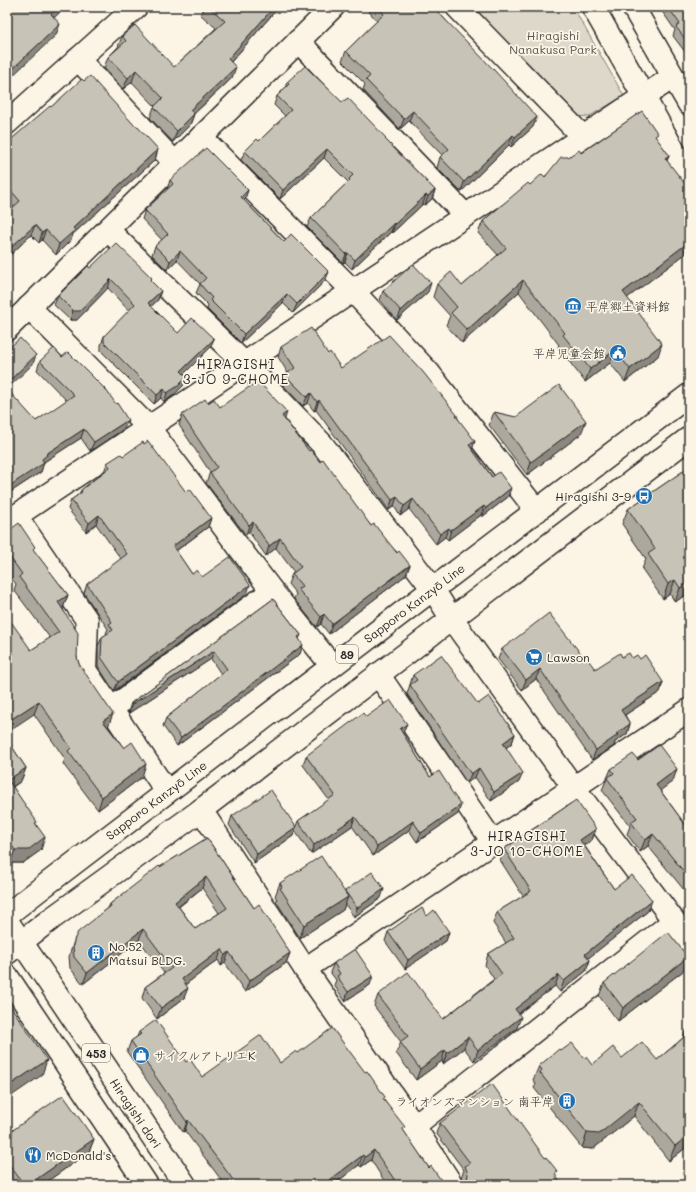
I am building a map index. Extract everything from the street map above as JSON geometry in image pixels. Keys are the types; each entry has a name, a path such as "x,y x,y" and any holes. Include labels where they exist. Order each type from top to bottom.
{"main road":[{"path":"7,123 136,7"},
{"path":"7,329 333,7"},
{"path":"457,7 583,137"},
{"path":"593,7 689,178"},
{"path":"636,8 689,104"},
{"path":"298,41 465,215"},
{"path":"78,59 175,163"},
{"path":"167,792 84,670 88,620 12,519 673,77"},
{"path":"201,137 353,291 428,373 536,511"},
{"path":"108,230 244,364 322,444 433,589 451,618 574,788 689,941"},
{"path":"29,307 149,428 272,591 332,666"},
{"name":"Sapporo Kanzyō Line","path":"7,915 689,395"},
{"path":"14,948 51,919 201,810 689,438"},
{"path":"111,709 272,591"},
{"path":"378,674 493,842"},
{"path":"305,969 689,710"},
{"path":"201,810 305,969 414,1126 452,1185"},
{"name":"Hiragishi dori","path":"7,921 14,948 185,1185"},
{"path":"414,1126 674,921"},
{"name":"453","path":"7,976 147,1185"}],"green space":[{"name":"Hiragishi Nanakusa Park","path":"468,7 573,7 624,96 588,117 577,116"}],"building":[{"path":"7,7 58,7 51,14 60,24 7,74"},
{"path":"209,7 274,7 228,59 236,67 190,110 194,114 177,131 154,107 163,98 136,70 128,78 108,57 126,41 122,36 135,25 174,67 225,21"},
{"path":"378,7 435,7 434,8 537,117 515,137 513,135 464,182 440,157 449,149 413,111 404,119 366,80 370,76 346,51 384,14"},
{"path":"668,7 689,7 689,44 676,27 680,24"},
{"path":"305,66 342,102 348,98 386,138 385,139 435,190 428,196 426,195 395,224 394,223 355,260 348,253 346,254 311,218 350,180 349,179 353,175 327,149 283,190 245,151 257,139 259,141 291,110 277,96 289,84 287,82"},
{"path":"90,76 158,149 73,228 75,230 59,244 46,230 42,233 35,225 7,251 7,213 20,201 7,186 7,143 82,79 84,81"},
{"path":"642,111 658,134 655,136 669,155 665,158 689,189 689,194 687,195 689,197 689,242 623,292 662,344 630,369 615,350 590,369 563,335 565,333 523,280 467,330 451,313 457,307 437,284 451,272 462,286 506,248 483,221 528,183 530,185 542,174 545,177 561,157 568,157 579,150 581,153"},
{"path":"206,148 248,190 241,197 284,242 291,234 329,272 297,304 287,294 244,334 210,300 212,298 200,284 206,278 180,251 170,261 155,246 168,234 145,210 173,184 170,180"},
{"path":"116,243 152,278 150,280 161,291 148,303 178,333 192,318 214,339 181,371 187,377 178,386 167,393 164,389 157,395 104,342 104,336 135,304 111,279 80,311 73,311 58,296 88,266 90,268"},
{"path":"413,264 431,283 401,311 383,291"},
{"path":"311,328 328,354 330,352 341,368 389,335 423,372 457,415 456,416 475,441 469,445 492,477 499,472 511,488 486,508 484,506 451,530 449,528 440,534 413,499 404,506 397,497 392,500 319,400 317,402 311,393 307,397 285,375 295,368 281,347"},
{"path":"20,338 36,355 7,383 7,350"},
{"path":"54,348 62,357 68,352 106,390 128,420 94,442 84,429 46,454 47,455 42,459 44,463 7,489 7,389 36,421 74,395 40,361"},
{"path":"258,381 287,412 282,416 309,451 311,450 320,462 323,459 371,526 374,524 397,553 399,551 410,565 332,624 324,614 321,617 298,589 303,587 292,574 301,567 280,538 269,546 253,522 249,525 210,473 217,467 182,415 205,399 208,403 214,399 220,407"},
{"path":"559,385 586,421 531,462 494,412 516,417"},
{"path":"148,441 186,492 190,489 211,518 173,546 192,574 197,570 202,577 230,557 250,585 118,682 101,657 102,637 113,630 109,624 112,622 87,584 127,554 99,515 89,523 71,500 110,467 107,463 121,454 123,456 143,442 144,444"},
{"path":"689,467 689,582 680,588 675,580 668,584 648,554 655,549 628,509"},
{"path":"19,523 35,547 33,549 68,595 58,602 78,633 77,657 79,664 113,714 103,721 124,748 132,742 146,764 102,797 68,751 71,748 39,701 7,722 7,616 31,650 59,632 19,577 22,574 7,553 7,532"},
{"path":"273,599 301,635 298,637 303,645 181,738 166,718 227,669 214,651 132,704 131,703"},
{"path":"549,613 585,659 586,657 595,669 620,653 622,657 629,653 632,658 637,655 640,659 645,655 663,682 621,710 630,724 616,734 618,735 596,750 540,669 526,680 502,649"},
{"path":"441,655 478,704 489,696 515,734 503,743 523,773 494,792 479,768 471,774 410,685 417,680 413,675"},
{"path":"390,700 407,724 400,729 430,777 439,771 461,805 421,833 413,821 377,847 355,817 314,845 298,821 335,795 306,756 363,713 366,717"},
{"path":"7,739 26,768 8,780 37,822 35,823 45,837 28,850 15,850 7,839"},
{"path":"659,745 677,769 656,785 687,827 689,825 689,878 653,834 645,840 631,822 637,818 607,778 614,773 611,769 633,754 638,760"},
{"path":"271,790 296,827 257,854 232,816"},
{"path":"576,800 596,829 580,840 614,889 632,875 652,900 585,954 590,960 564,981 559,975 515,1009 521,1017 478,1050 468,1037 447,1053 445,1050 420,1069 400,1042 408,1036 378,995 408,972 443,1019 502,974 488,954 514,938 497,912 531,891 504,849"},
{"path":"207,838 254,908 259,904 290,953 249,981 229,952 225,955 222,949 182,979 188,988 161,1008 145,987 172,968 143,929 87,973 74,957 73,945 78,932 111,906 110,904 159,866 160,867","holes":["206,877 227,908 195,929 175,902"]},
{"path":"321,856 348,897 304,925 280,888 282,887 280,883"},
{"path":"372,872 384,889 357,908 345,891"},
{"path":"422,908 427,916 434,910 449,932 408,960 388,932"},
{"path":"668,932 688,957 623,1008 604,983"},
{"path":"355,949 373,976 348,992 337,976 340,974 334,963"},
{"path":"7,1001 47,1060 7,1087"},
{"path":"156,1020 186,1062 190,1059 202,1077 261,1035 280,1063 296,1051 298,1053 332,1028 365,1072 367,1071 385,1097 383,1099 405,1127 402,1128 429,1168 431,1166 443,1183 445,1181 449,1185 403,1185 400,1180 396,1182 374,1150 365,1157 363,1155 323,1185 237,1185 188,1120 187,1122 131,1041 141,1034 139,1032"},
{"path":"689,1033 689,1135 675,1146 639,1102 599,1134 587,1133 540,1073 542,1070 539,1066 559,1049 561,1051 572,1043 584,1058 586,1057 592,1065 613,1047 622,1058 642,1042 657,1060"},
{"path":"492,1084 545,1158 546,1157 558,1172 555,1174 561,1185 462,1185 467,1181 468,1174 465,1166 470,1163 440,1123"},
{"path":"63,1095 94,1139 28,1185 24,1185 7,1161 7,1134"}],"place":[{"name":"平岸郷土資料館","path":"573,306"},
{"name":"平岸児童会館","path":"618,353"},
{"name":"Hiragishi 3-9","path":"644,496"},
{"name":"Lawson","path":"534,657"},
{"name":"No.52 Matsui BLDG.","path":"96,953"},
{"name":"サイクルアトリエK","path":"141,1055"},
{"name":"ライオンズマンション 南平岸","path":"567,1101"},
{"name":"McDonald's","path":"33,1155"}],"district":[{"name":"HIRAGISHI 3-JO 9-CHOME","path":"236,370"},
{"name":"HIRAGISHI 3-JO 10-CHOME","path":"527,842"}]}
